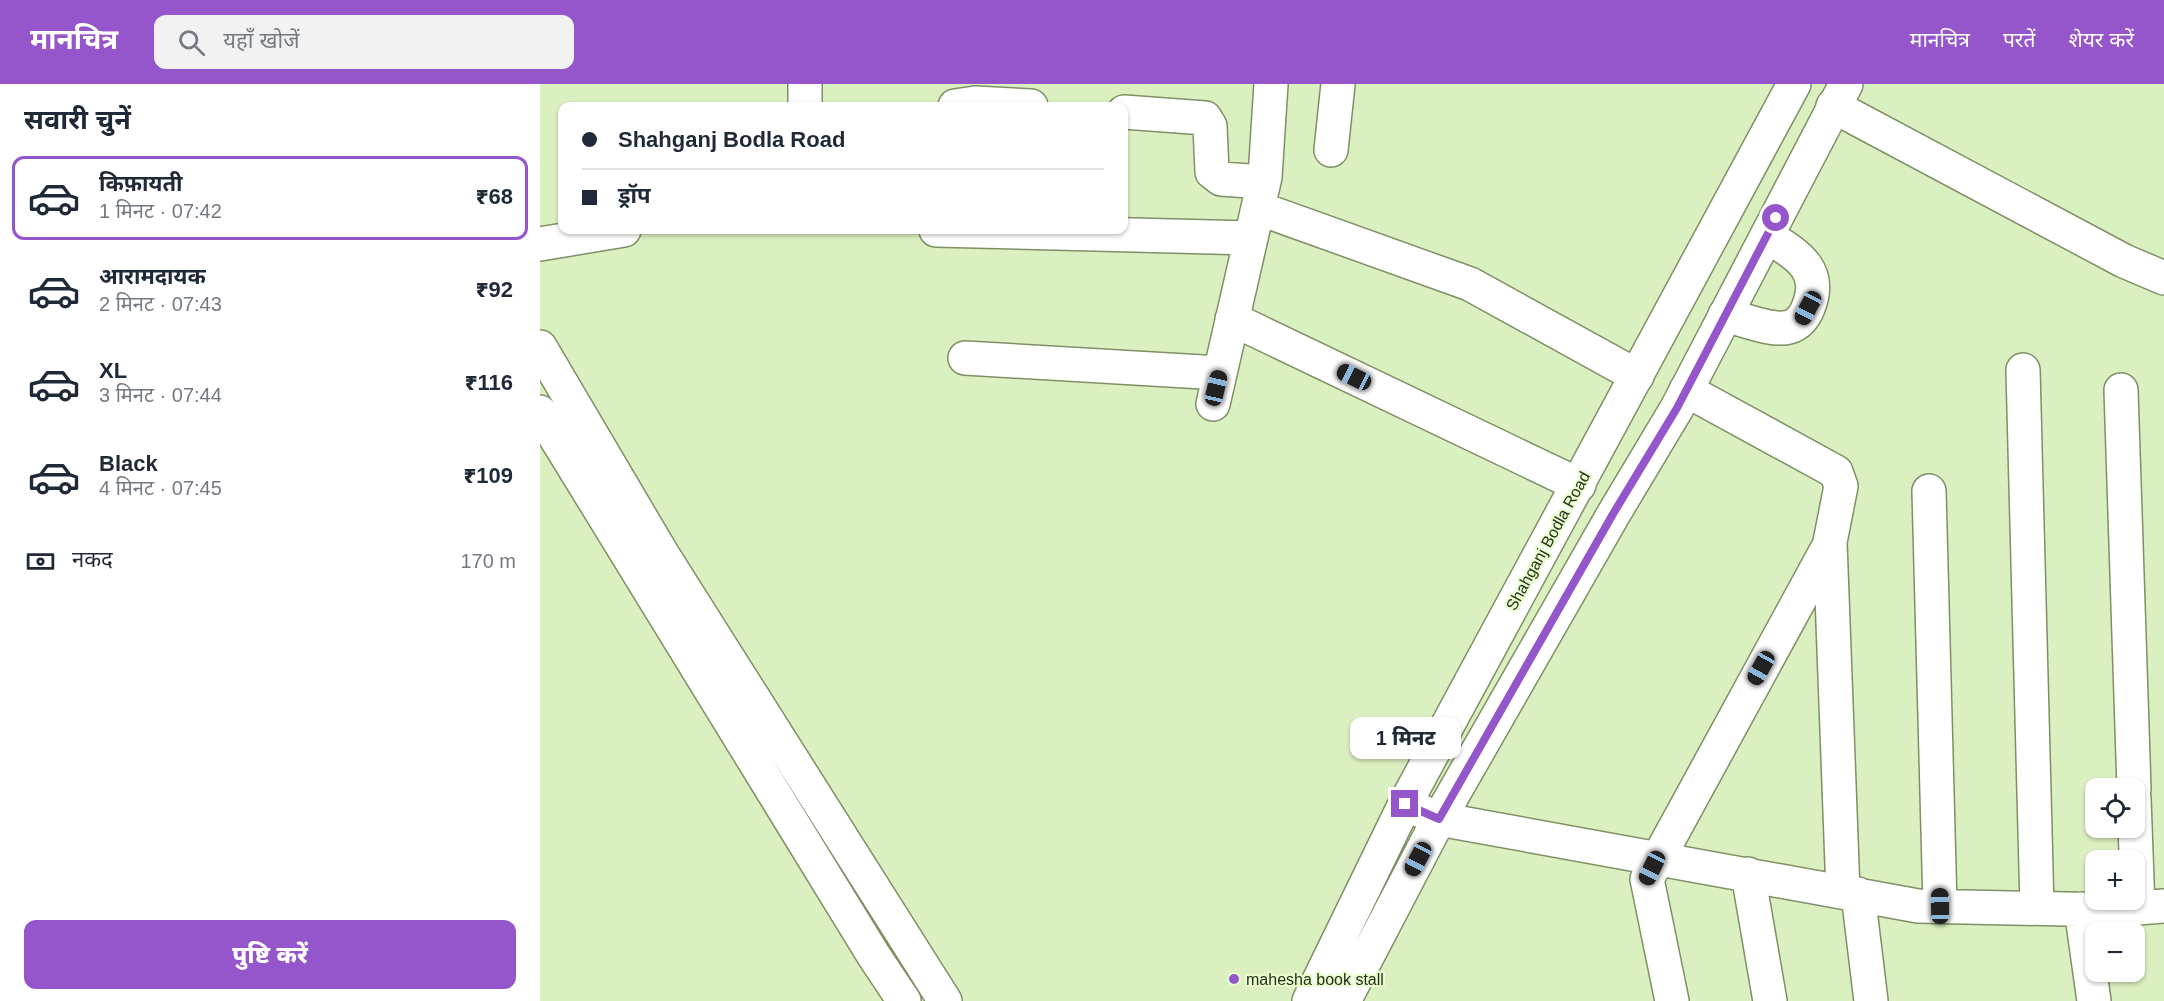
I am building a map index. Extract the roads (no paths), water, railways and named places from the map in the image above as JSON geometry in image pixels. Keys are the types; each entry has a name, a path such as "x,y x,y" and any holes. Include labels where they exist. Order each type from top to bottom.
{"street":[{"path":"804,84 805,102"},
{"path":"965,358 1216,389 1258,209 1270,84"},
{"path":"1331,150 1338,84"},
{"name":"Shahganj Bodla Road","path":"1309,1001 1405,804 1794,84"},
{"path":"1344,1001 1439,819 1686,390 1839,95 2124,261 2164,278"},
{"path":"1128,112 1205,118 1210,126 1212,172 1221,179 1228,180 1258,209"},
{"path":"1128,217 1258,209 1470,284 1638,376"},
{"path":"540,244 600,234"},
{"path":"1725,315 1773,327 1790,327 1802,319 1808,308 1813,292 1811,274 1806,265 1791,251 1767,236"},
{"path":"1704,252 1746,273"},
{"path":"1232,319 1579,485"},
{"path":"540,347 661,552 945,1001"},
{"path":"2024,370 2037,908"},
{"path":"1686,390 1836,472 1841,486 1830,542 1851,893 1871,1001"},
{"path":"2121,390 2134,778"},
{"path":"540,412 900,999"},
{"path":"1929,491 1940,906"},
{"path":"1672,1001 1647,879 1830,542"},
{"path":"1405,804 1439,819 1918,906 2081,909 2151,907 2140,838"},
{"path":"1748,874 1770,1001"},
{"path":"2081,909 2094,1001"}],"place":[{"name":"mahesha book stall","path":"1234,979"}]}
